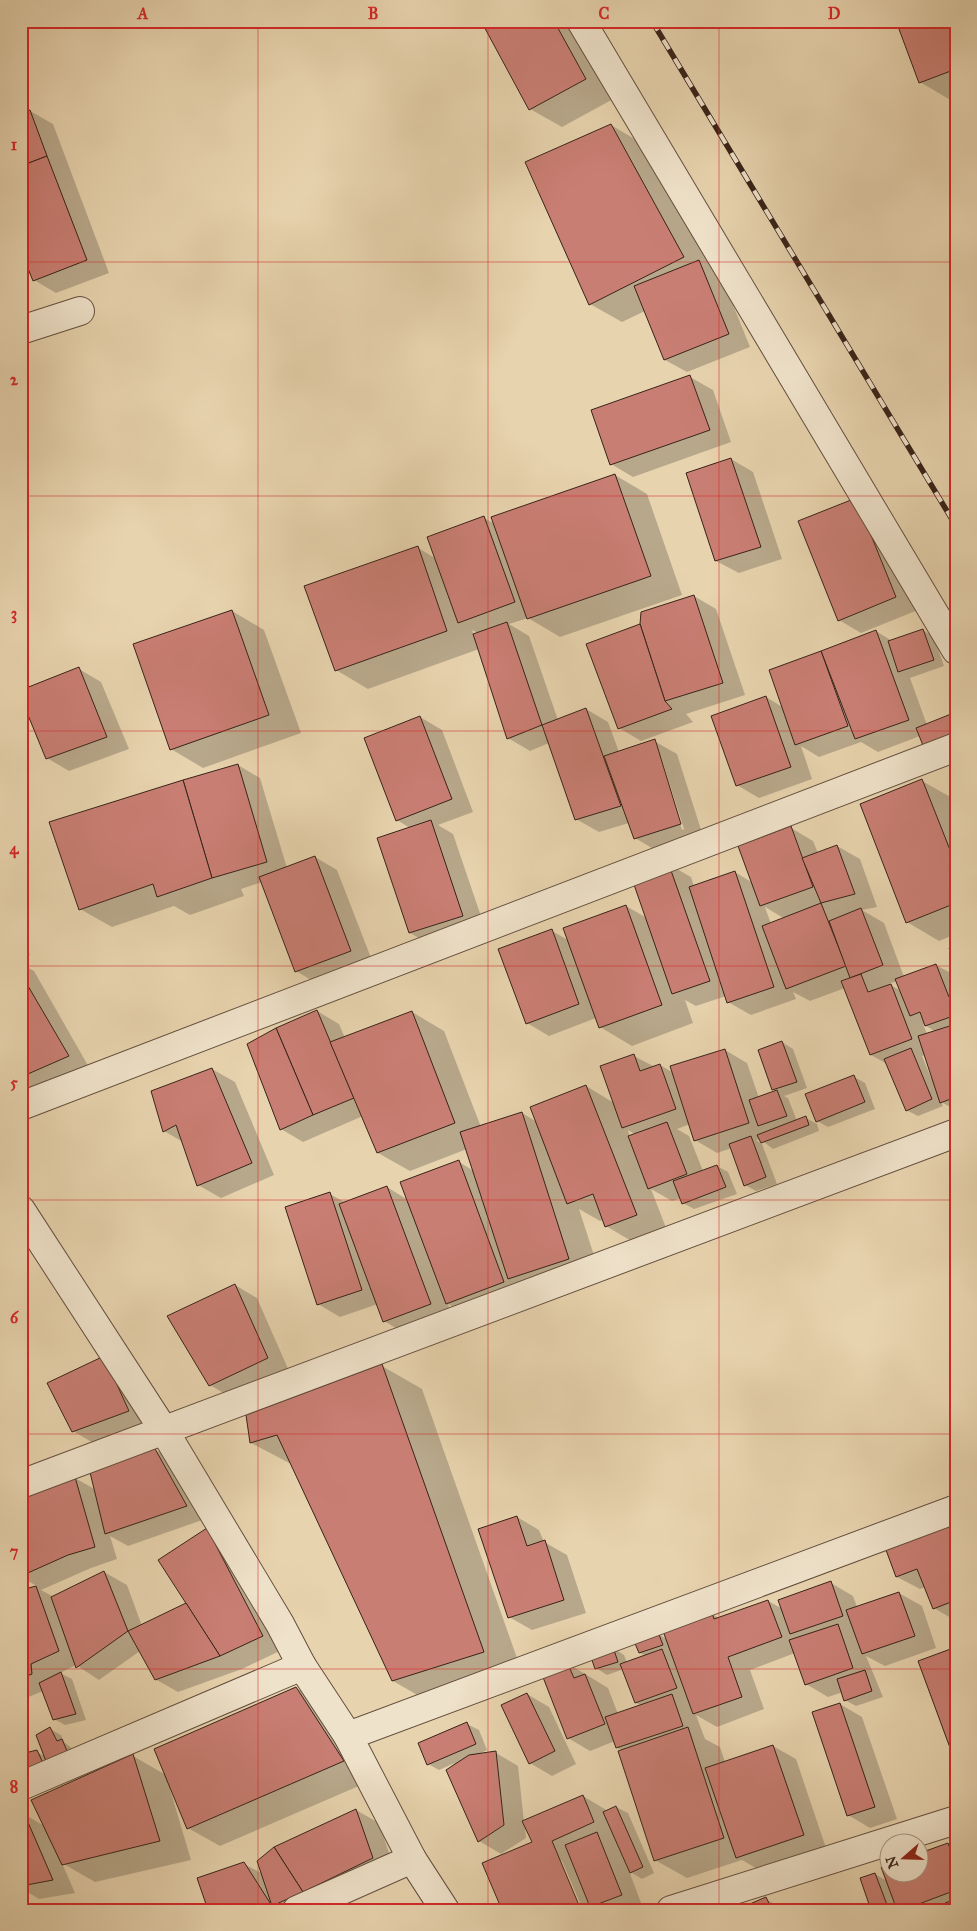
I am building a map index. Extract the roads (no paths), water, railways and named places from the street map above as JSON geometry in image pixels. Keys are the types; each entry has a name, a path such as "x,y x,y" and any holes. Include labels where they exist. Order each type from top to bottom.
{"street":[{"path":"581,21 956,650"},
{"path":"21,330 80,310"},
{"path":"21,1106 956,747"},
{"path":"21,1484 165,1432 956,1133"},
{"path":"21,1210 165,1432 280,1624 302,1666 348,1736 412,1858 445,1910"},
{"path":"348,1736 956,1509"},
{"path":"21,1786 302,1666"},
{"path":"671,1910 956,1820"},
{"path":"297,1910 412,1858"}],"railway":[{"path":"652,21 956,526"}]}
